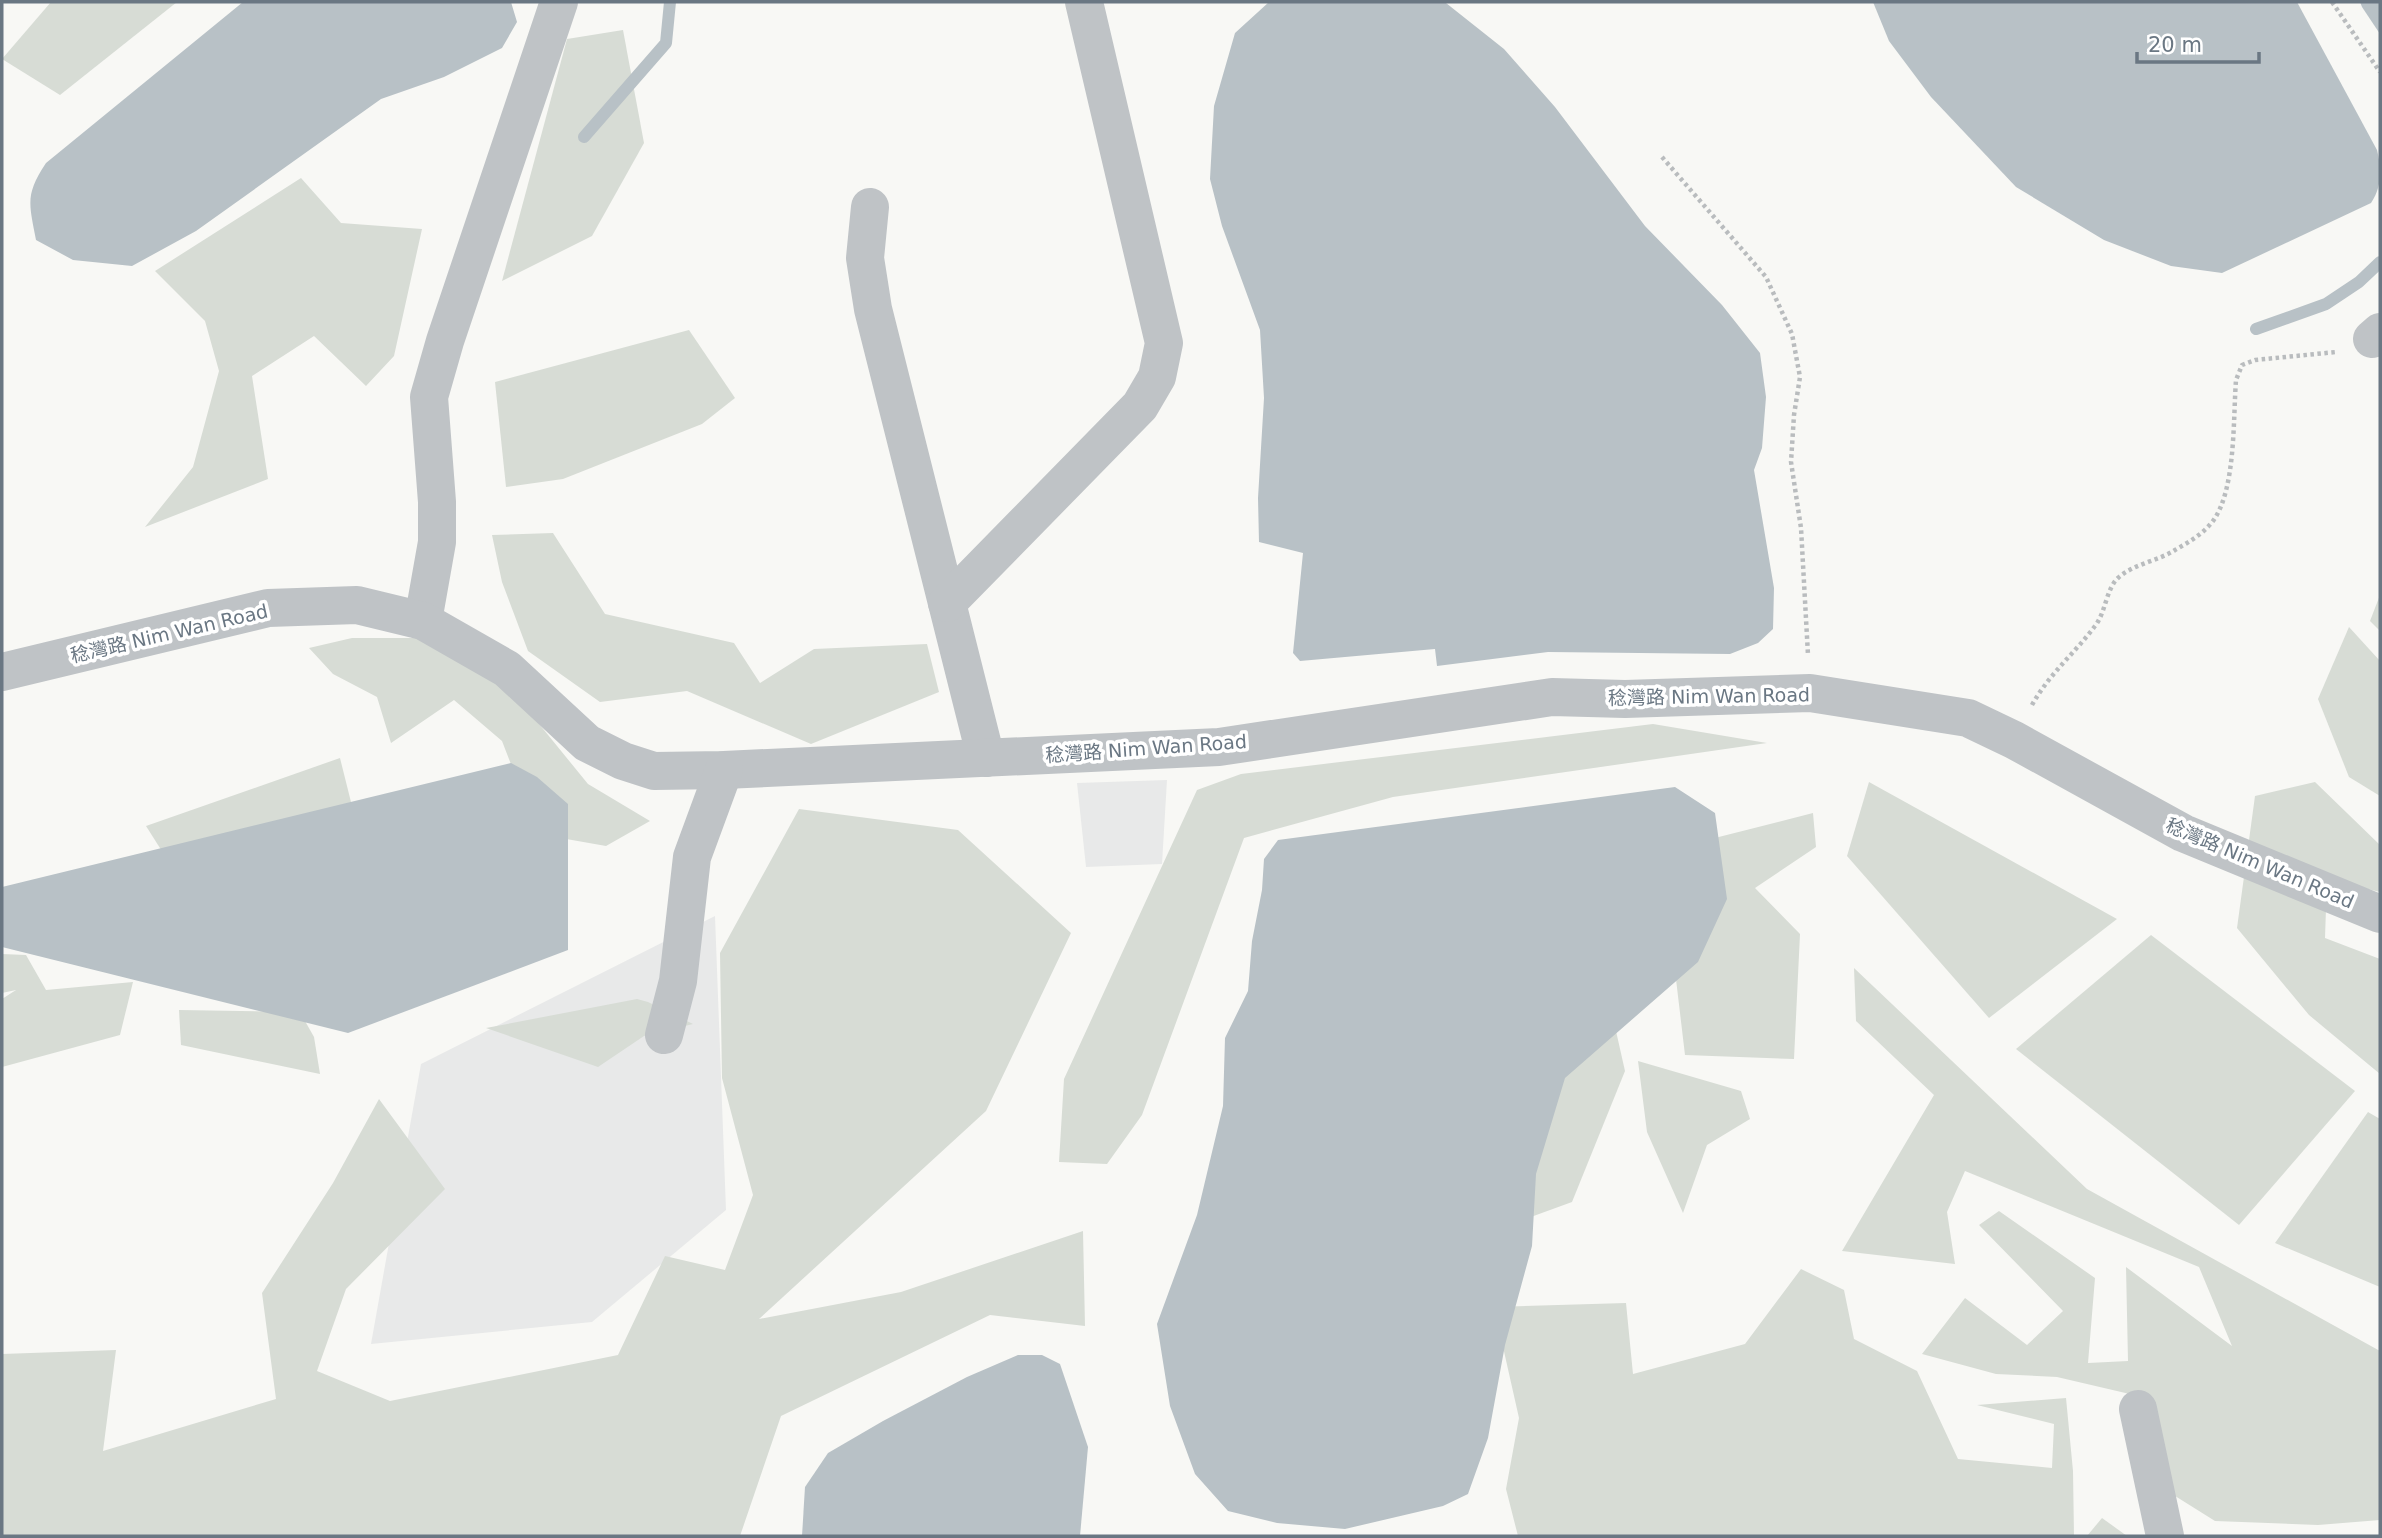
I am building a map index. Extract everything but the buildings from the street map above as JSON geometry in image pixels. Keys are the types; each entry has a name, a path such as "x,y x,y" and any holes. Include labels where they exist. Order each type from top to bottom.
{"street":[{"path":"423,621 437,542 437,502 429,397 445,341 559,2"},
{"path":"947,603 1140,406 1157,377 1164,343 1084,2"},
{"path":"870,207 866,258 873,309 986,758"},
{"name":"稔灣路 Nim Wan Road","path":"2,673 268,608 357,605 423,621 507,669 587,743 623,761 654,771 1219,747 1552,697 1625,699 1810,693 1968,718 2014,740 2183,833 2380,914"},
{"path":"664,1035 678,981 692,857 724,770"},
{"path":"2138,1409 2165,1536"}],"path":[{"path":"2332,2 2380,72"},
{"path":"1662,157 1766,277 1792,334 1800,377 1791,462 1801,528 1810,693"},
{"path":"2014,740 2039,693 2096,625 2106,606 2109,590 2117,579 2169,555 2198,536 2212,522 2223,504 2228,491 2236,380 2242,365 2255,360 2340,352 2354,348 2376,335"}],"shaded area":[{"path":"51,2 177,2 60,95 2,59"},
{"path":"243,2 511,2 517,22 502,48 444,77 381,99 196,231 132,266 73,260 36,240 32,192 46,163"},
{"path":"1269,2 1446,3 1504,49 1555,107 1645,226 1722,305 1760,353 1766,397 1762,448 1754,470 1774,588 1773,629 1758,643 1730,654 1548,652 1437,666 1435,649 1300,661 1293,653 1303,553 1259,542 1258,498 1264,398 1260,330 1222,226 1210,179 1214,106 1235,33"},
{"path":"1873,2 2297,2 2377,150 2380,171 2377,190 2371,203 2222,273 2171,266 2104,240 2016,187 1931,97 1889,41"},
{"path":"2360,2 2380,2 2380,34 2362,7"},
{"path":"623,30 644,143 592,236 502,281 567,39"},
{"path":"301,178 341,223 422,229 394,356 366,386 314,336 252,376 268,479 145,527 193,467 219,371 205,321 155,271"},
{"path":"689,330 735,398 702,424 563,479 506,487 495,382"},
{"path":"553,533 605,614 734,643 760,683 814,649 927,644 939,692 811,744 687,691 600,702 528,651 502,582 492,535"},
{"path":"2380,595 2380,631 2370,621"},
{"path":"2349,627 2380,661 2380,796 2349,777 2318,699"},
{"path":"352,638 469,638 588,784 650,821 606,846 538,834 502,741 454,700 391,743 377,697 333,674 309,648"},
{"path":"1653,724 1767,743 1393,797 1244,838 1142,1115 1107,1164 1059,1162 1064,1079 1197,790 1241,774"},
{"path":"340,758 353,810 165,856 146,826"},
{"path":"511,763 537,777 568,804 568,950 348,1033 2,947 2,887"},
{"path":"1167,780 1162,864 1086,867 1077,783"},
{"path":"1869,782 2117,919 1989,1018 1847,856"},
{"path":"2315,782 2380,845 2380,892 2327,879 2325,938 2380,959 2380,1074 2309,1015 2237,928 2255,796"},
{"path":"1675,787 1715,813 1727,899 1698,962 1565,1078 1536,1174 1532,1246 1505,1345 1488,1438 1468,1494 1443,1506 1345,1529 1277,1523 1228,1511 1195,1474 1170,1406 1157,1324 1197,1215 1223,1106 1225,1038 1248,991 1264,859 1278,840"},
{"path":"799,809 958,830 1071,933 986,1111 759,1319 901,1292 1083,1231 1085,1326 990,1315 781,1416 740,1536 2,1536 2,1354 116,1350 103,1451 276,1399 262,1293 333,1183 379,1099 445,1189 346,1289 317,1371 390,1401 618,1355 665,1256 725,1270 753,1195 722,1078 720,953"},
{"path":"1813,813 1816,847 1755,888 1800,934 1794,1059 1685,1055 1673,954 1699,842"},
{"path":"715,916 726,1210 592,1322 371,1344 421,1064"},
{"path":"2151,935 2355,1091 2239,1225 2016,1049"},
{"path":"2,954 26,955 46,990 133,982 120,1035 2,1067 2,999 16,990 2,993"},
{"path":"1854,968 2087,1189 2380,1351 2380,1520 2318,1525 2215,1521 2132,1469 2134,1395 2057,1377 1996,1374 1922,1354 1965,1298 2027,1345 2063,1311 1979,1225 1999,1211 2095,1278 2088,1363 2128,1361 2126,1267 2232,1346 2199,1267 1965,1171 1947,1212 1955,1264 1842,1251 1934,1095 1856,1021"},
{"path":"637,999 693,1024 644,1036 598,1067 486,1028"},
{"path":"1609,1000 1625,1071 1572,1202 1512,1224 1514,1092"},
{"path":"179,1010 300,1012 314,1037 320,1074 181,1045"},
{"path":"1638,1061 1741,1091 1750,1119 1707,1145 1683,1213 1647,1132"},
{"path":"2368,1112 2380,1119 2380,1287 2275,1243"},
{"path":"1801,1269 1844,1290 1854,1339 1917,1371 1958,1459 2052,1468 2054,1424 1977,1405 2066,1398 2073,1471 2074,1536 1518,1536 1506,1489 1519,1418 1494,1307 1626,1303 1633,1374 1745,1344"},
{"path":"1018,1355 1042,1355 1060,1364 1088,1447 1080,1536 802,1536 805,1487 828,1453 967,1377"},
{"path":"2102,1518 2127,1536 2087,1536"}],"waterway":[{"path":"584,137 666,43 670,2"},
{"path":"2256,329 2326,304 2359,282 2380,262"}]}
